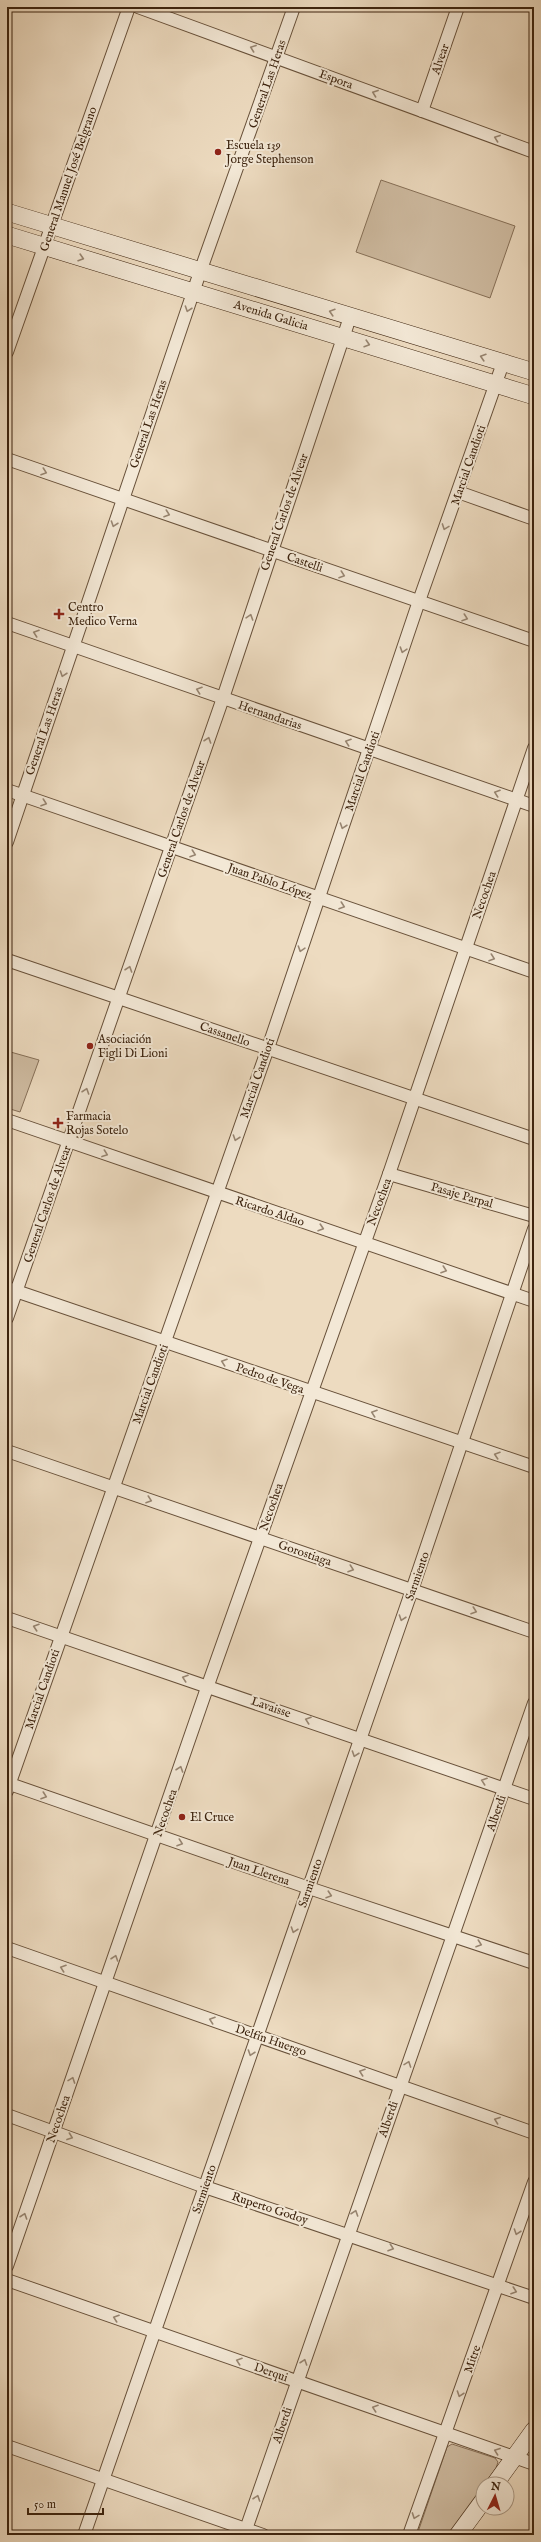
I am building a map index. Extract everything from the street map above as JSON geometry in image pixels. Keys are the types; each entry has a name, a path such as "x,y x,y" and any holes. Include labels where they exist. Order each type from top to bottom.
{"main road":[{"name":"Avenida Galicia","path":"7,212 200,272 534,372"},
{"name":"Avenida Galicia","path":"7,236 534,396"},
{"path":"501,2476 534,2430"},
{"path":"458,2535 475,2512"}],"street":[{"name":"General Manuel José Belgrano","path":"7,352 129,7"},
{"name":"Espora","path":"138,7 276,56 534,152"},
{"name":"General Las Heras","path":"7,842 200,272 294,7"},
{"name":"Alvear","path":"422,111 458,7"},
{"name":"General Carlos de Alvear","path":"7,1318 12,1290 69,1141 223,698 271,550 350,317"},
{"name":"Marcial Candioti","path":"8,1786 112,1487 166,1342 268,1048 419,601 503,363"},
{"name":"Castelli","path":"7,459 534,641"},
{"path":"458,492 534,519"},
{"name":"Hernandarias","path":"7,623 534,806"},
{"name":"Necochea","path":"7,2266 107,1983 208,1685 311,1392 390,1174 414,1099 534,748"},
{"name":"Juan Pablo López","path":"7,790 534,972"},
{"name":"Cassanello","path":"7,960 534,1139"},
{"name":"Ricardo Aldao","path":"7,1120 217,1194 365,1242 534,1301"},
{"name":"Pasaje Parpal","path":"390,1174 534,1216"},
{"name":"Sarmiento","path":"84,2535 412,1590 534,1229"},
{"name":"Pedro de Vega","path":"12,1290 534,1467"},
{"name":"Gorostiaga","path":"7,1451 534,1632"},
{"name":"Lavaisse","path":"7,1618 208,1685 534,1799"},
{"name":"Alberdi","path":"245,2532 534,1703"},
{"name":"Juan Llerena","path":"8,1786 534,1963"},
{"name":"Delfín Huergo","path":"7,1948 534,2133"},
{"name":"Ruperto Godoy","path":"7,2115 205,2187 348,2233 534,2298"},
{"name":"Mitre","path":"409,2535 534,2182"},
{"name":"Derqui","path":"7,2280 534,2464"},
{"path":"7,2446 103,2478 245,2532 264,2535"}],"shaded area":[{"path":"381,180 515,226 490,298 356,252"},
{"path":"7,1051 39,1060 20,1112 7,1108"},
{"path":"452,2444 495,2458 498,2462 490,2476 475,2476 475,2497 447,2535 417,2535 447,2447"}],"place":[{"name":"Escuela 139 Jorge Stephenson","path":"218,152"},
{"name":"Centro Medico Verna","path":"59,614"},
{"name":"Asociación Figli Di Lioni","path":"90,1046"},
{"name":"Farmacia Rojas Sotelo","path":"58,1123"},
{"name":"El Cruce","path":"182,1817"}]}
